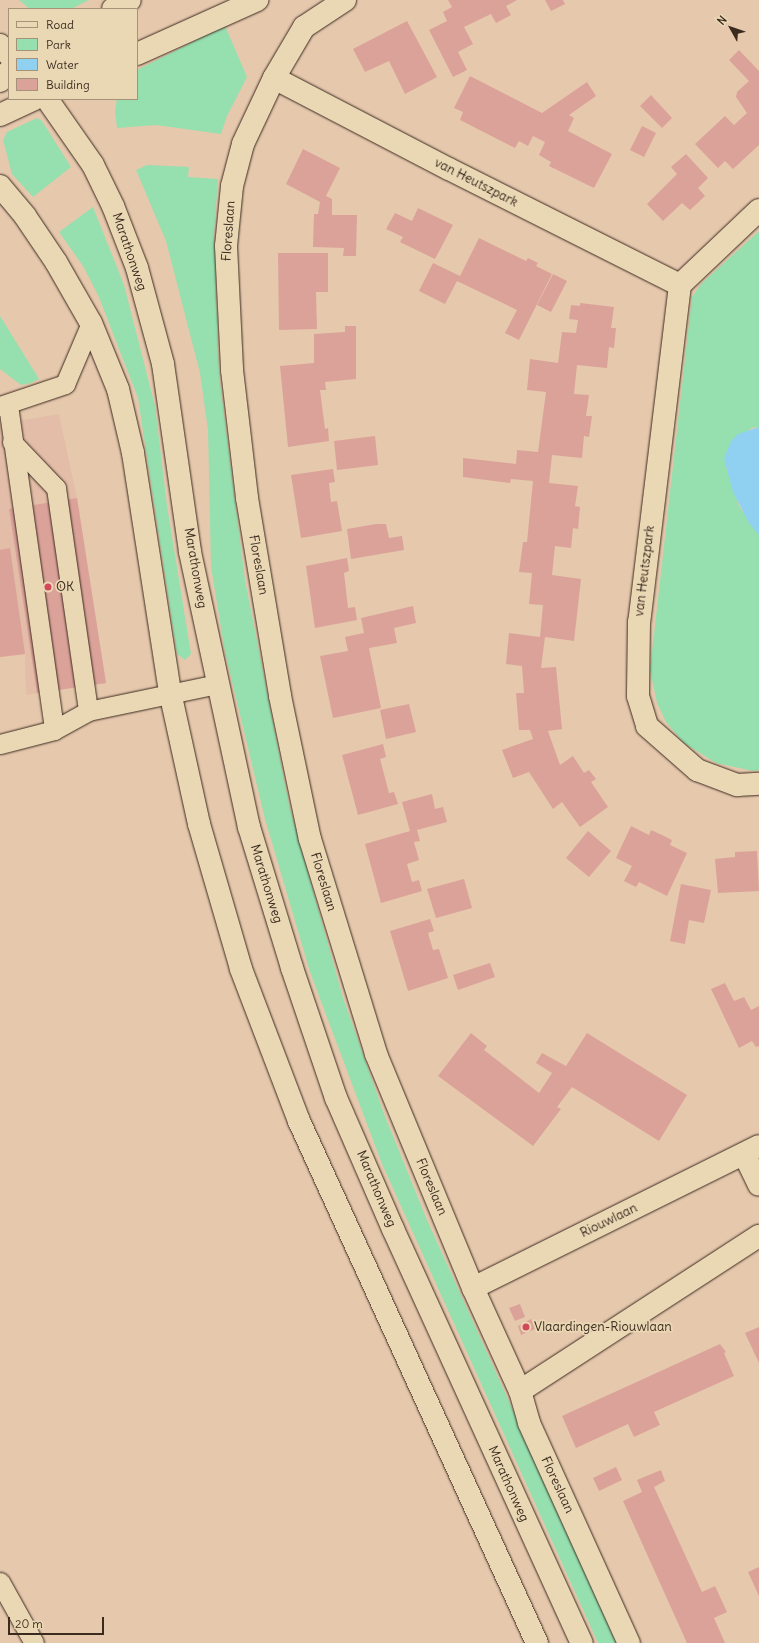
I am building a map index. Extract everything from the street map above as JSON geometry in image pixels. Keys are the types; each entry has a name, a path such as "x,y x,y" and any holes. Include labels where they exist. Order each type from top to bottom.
{"street":[{"path":"115,8 130,0"},
{"path":"138,54 257,0"},
{"name":"Floreslaan","path":"345,0 304,27 274,78 243,144 232,186 226,246 232,370 249,513 280,696 310,839 376,1054 473,1288 520,1391 529,1424 629,1643"},
{"path":"0,45 8,54"},
{"path":"0,81 8,72"},
{"name":"van Heutszpark","path":"274,78 448,169 680,285 639,622 638,696 647,726 697,770 737,785 759,784"},
{"path":"0,115 32,100"},
{"name":"Marathonweg","path":"48,100 93,165 113,206 138,268 162,364 190,552 217,684 249,827 292,968 336,1098 396,1236 582,1643"},
{"path":"0,186 43,242 91,323 118,389 133,453 170,692 200,824 241,969 299,1120 537,1643"},
{"path":"680,285 759,210"},
{"name":"Riouwlaan","path":"473,1288 751,1150 759,1185"},
{"path":"520,1391 759,1236"}],"lane":[{"path":"54,730 12,442 4,406 65,384 91,323"},
{"path":"12,442 56,488 88,711"},
{"path":"0,744 54,730 88,711 170,692 217,684"},
{"path":"0,1582 34,1643"}],"shaded area":[{"path":"59,414 77,498 106,683 26,695 25,654 0,657 0,424"}],"green space":[{"path":"19,0 89,0 73,8 29,8"},
{"path":"225,26 247,77 227,116 221,134 156,125 117,128 115,111 117,100 138,100 138,70"},
{"path":"37,118 42,121 71,167 33,197 12,174 3,140 7,132"},
{"path":"147,165 189,167 188,177 218,179 214,233 219,375 245,580 289,805 343,998 384,1114 427,1220 618,1643 598,1643 382,1164 310,972 265,819 225,652 211,567 208,430 200,373 166,241 136,170"},
{"path":"93,207 124,285 155,406 167,506 191,654 185,660 177,654 138,398 98,295 83,266 59,232"},
{"path":"759,231 759,427 751,428 726,467 739,506 759,535 759,770 753,771 716,763 684,743 666,722 657,703 650,670 692,297 701,284"},
{"path":"0,316 39,379 31,383 21,385 0,369"}],"water":[{"path":"759,427 759,535 749,523 733,492 724,459 731,441 738,434"}],"building":[{"path":"448,0 517,0 506,6 511,15 496,23 491,14 464,27 473,44 458,52 467,70 453,77 429,30 447,21 443,12 452,7"},
{"path":"545,0 563,0 565,4 551,11"},
{"path":"407,21 437,77 405,94 389,61 365,72 353,49"},
{"path":"739,50 759,71 759,145 733,169 725,161 718,168 695,144 725,116 734,125 747,113 736,97 737,92 749,81 729,60"},
{"path":"470,76 542,113 587,82 596,96 569,115 574,118 568,131 612,154 594,188 549,166 551,162 539,155 545,142 533,136 528,146 519,141 515,148 460,120 463,112 454,108"},
{"path":"651,95 672,118 662,128 640,106"},
{"path":"642,126 656,133 644,157 630,150"},
{"path":"303,149 340,168 326,196 332,199 332,215 357,215 356,256 343,256 344,248 313,247 314,214 318,214 320,202 286,184"},
{"path":"686,154 708,178 698,188 705,196 690,210 682,203 663,221 647,204 677,174 671,167"},
{"path":"418,208 453,225 435,259 400,242 403,237 386,229 395,213 412,221"},
{"path":"479,238 526,261 528,258 538,263 536,266 552,274 519,340 505,333 517,310 457,281 445,304 419,291 433,263 460,276"},
{"path":"278,253 328,253 328,292 316,292 317,329 279,330"},
{"path":"553,274 567,281 551,312 537,305"},
{"path":"580,303 614,307 611,328 616,328 614,348 609,347 607,368 577,365 574,394 589,395 586,416 592,416 589,437 584,436 582,458 552,455 549,483 578,486 575,506 580,507 578,529 573,528 571,548 555,546 552,575 581,579 574,641 545,637 541,668 556,667 562,729 548,731 560,765 573,756 584,773 589,770 596,779 591,782 608,807 580,827 562,802 553,809 529,772 513,778 502,750 533,739 530,730 519,730 516,693 524,693 522,666 506,664 509,633 540,637 543,605 529,604 532,573 519,572 523,542 527,542 533,481 511,479 510,483 463,477 463,458 516,464 517,450 538,452 546,392 527,390 530,359 558,363 562,332 576,333 578,320 569,319 571,305 580,306"},
{"path":"345,326 356,326 356,379 325,382 326,390 320,390 325,429 328,428 329,441 288,447 280,366 314,363 314,334 345,332"},
{"path":"375,436 378,465 337,470 334,441"},
{"path":"333,469 335,482 329,483 331,502 337,501 342,531 301,538 291,475"},
{"path":"77,498 106,683 37,693 9,509"},
{"path":"376,524 386,524 389,538 402,536 404,550 351,559 347,529"},
{"path":"10,548 25,654 0,657 0,550"},
{"path":"347,558 349,571 344,573 348,608 355,607 357,620 315,628 306,566"},
{"path":"413,606 416,623 394,628 397,643 369,648 381,708 333,718 320,656 348,651 345,637 364,633 361,618"},
{"path":"409,704 416,732 386,739 380,710"},
{"path":"383,744 386,757 380,759 389,793 394,792 398,804 358,815 342,755"},
{"path":"432,794 435,809 443,807 447,822 417,830 420,841 414,842 419,860 407,864 412,882 419,880 422,891 381,903 365,844 410,831 402,802"},
{"path":"631,826 649,835 651,830 662,835 672,840 670,845 687,853 667,896 639,882 636,887 624,881 632,866 616,858"},
{"path":"588,831 611,851 589,877 566,858"},
{"path":"757,851 759,891 718,893 715,859 735,857 735,852"},
{"path":"464,879 472,908 436,918 427,889"},
{"path":"681,884 711,890 704,923 689,920 685,944 670,941"},
{"path":"430,919 434,931 428,933 433,950 439,949 448,978 408,991 390,931"},
{"path":"490,963 495,977 458,990 453,975"},
{"path":"725,983 734,1001 744,997 751,1010 759,1006 759,1046 756,1047 752,1041 739,1048 711,989"},
{"path":"471,1033 487,1046 484,1050 539,1093 552,1073 536,1063 542,1053 566,1066 587,1033 687,1095 659,1141 572,1087 557,1107 561,1109 533,1146 438,1076"},
{"path":"520,1304 525,1317 515,1321 509,1308"},
{"name":"Vlaardingen-Riouwlaan","path":"531,1319 535,1329 521,1335 518,1326"},
{"path":"759,1327 759,1363 745,1333"},
{"path":"720,1344 726,1352 724,1353 734,1376 654,1412 660,1425 634,1437 628,1424 576,1448 562,1416"},
{"path":"616,1467 622,1480 599,1491 593,1478"},
{"path":"661,1470 665,1481 654,1487 702,1592 715,1586 727,1612 714,1618 725,1643 687,1643 623,1501 642,1492 637,1480"},
{"path":"759,1567 759,1596 748,1572"}],"place":[{"name":"OK","path":"48,587"},
{"name":"Vlaardingen-Riouwlaan","path":"526,1327"}]}
